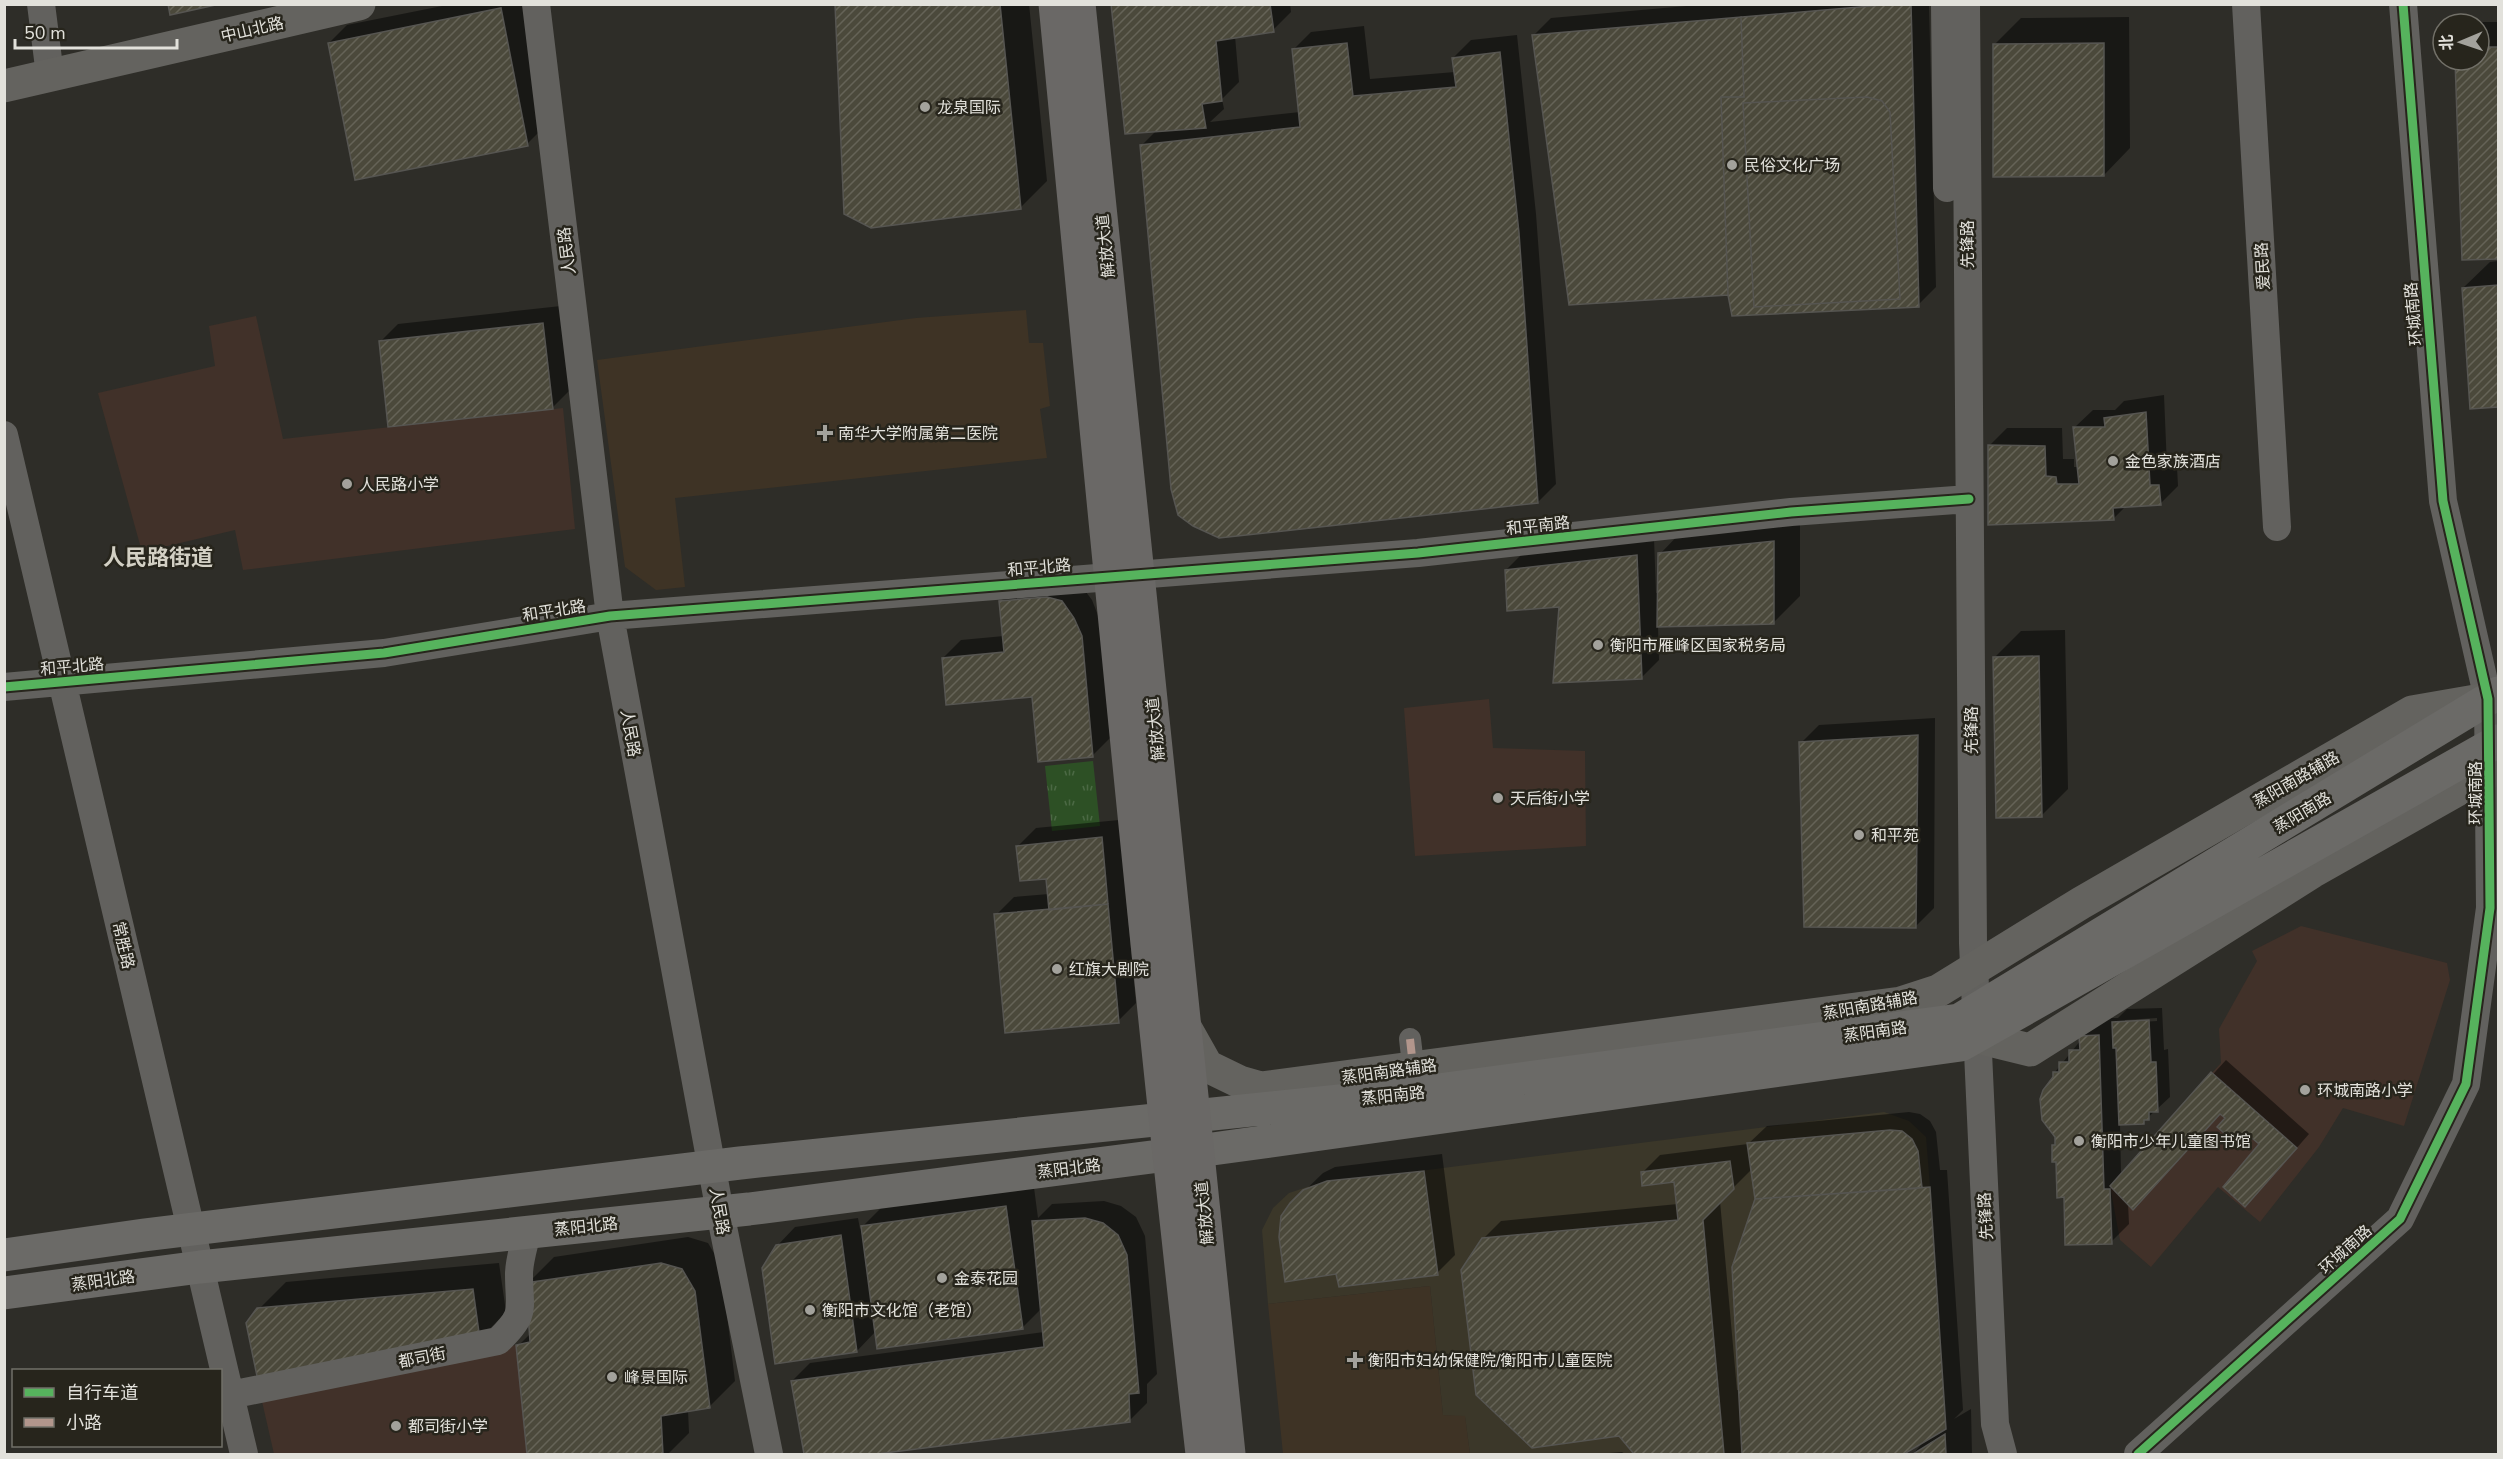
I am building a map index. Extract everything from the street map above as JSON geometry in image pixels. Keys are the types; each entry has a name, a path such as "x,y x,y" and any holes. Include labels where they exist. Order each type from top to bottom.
{"highway":[{"name":"解放大道","path":"1055,4 1124,575 1185,1027 1179,1117"},
{"name":"解放大道","path":"1079,4 1124,575 1179,1117 1202,1455"},
{"name":"解放大道","path":"1182,1153 1229,1455"}],"main road":[{"name":"中山北路","path":"4,86 359,4"},
{"name":"蒸阳南路辅路","path":"1185,1027 1207,1066 1240,1083 1261,1088 1900,1003 1938,991 2081,903 2412,712 2495,691"},
{"name":"蒸阳南路","path":"1179,1117 1413,1067 1968,1028 2495,691"},
{"name":"蒸阳南路","path":"1182,1153 1968,1028 2494,756"},
{"path":"4,1255 712,1167 1179,1117"},
{"name":"蒸阳北路","path":"4,1293 200,1267 720,1212 1182,1153"}],"street":[{"path":"41,4 50,75"},
{"name":"人民路","path":"536,4 610,616 720,1212 770,1455"},
{"name":"先锋路","path":"1945,4 1960,500 1965,975 1995,1424 2003,1455"},
{"name":"先锋路","path":"1960,500 1966,4"},
{"name":"爱民路","path":"2246,4 2277,527"},
{"name":"环城南路","path":"2138,1455 2400,1219 2466,1084 2490,908 2495,691 2443,501 2403,4"},
{"name":"常胜路","path":"4,435 244,1455"},
{"name":"和平南路","path":"1124,575 1418,553 1791,512 1960,500"},
{"name":"和平北路","path":"4,687 384,653 610,616 1124,575"},
{"name":"先锋路","path":"1968,1028 1982,1433 1988,1455"},
{"name":"都司街","path":"230,1395 498,1341 515,1325 521,1303 519,1272 527,1232"}],"shaded area":[{"name":"南华大学附属第二医院","path":"1026,310 1029,343 1043,343 1050,406 1040,409 1047,458 675,498 685,587 656,590 625,567 597,360 916,318"},
{"name":"人民路小学","path":"256,316 283,439 563,408 575,529 243,570 235,530 142,552 98,393 215,366 209,326"},
{"name":"天后街小学","path":"1489,699 1493,748 1585,751 1586,846 1415,856 1404,708"},
{"name":"环城南路小学","path":"2301,926 2447,963 2450,980 2404,1126 2343,1108 2319,1147 2260,1222 2218,1187 2151,1267 2120,1240 2110,1186 2221,1063 2219,1029 2257,961 2252,951"},
{"path":"1884,1112 1909,1121 1926,1137 1930,1187 1755,1199 1732,1267 1742,1454 1470,1454 1465,1417 1443,1415 1430,1286 1268,1304 1262,1230 1273,1208 1289,1193 1316,1184"},
{"name":"衡阳市妇幼保健院/衡阳市儿童医院","path":"1430,1286 1443,1415 1465,1416 1470,1454 1283,1454 1268,1304"},
{"name":"都司街小学","path":"516,1345 527,1454 274,1454 261,1397"}],"green space":[{"path":"1093,761 1100,826 1052,831 1045,766"}],"building":[{"path":"168,4 220,4 170,15"},
{"name":"龙泉国际","path":"835,4 1000,4 1021,209 871,228 844,214"},
{"path":"1111,4 1270,4 1274,32 1216,41 1222,101 1202,104 1206,128 1125,134"},
{"name":"民俗文化广场","path":"1911,4 1919,307 1732,316 1728,295 1569,305 1532,35"},
{"path":"501,8 528,146 355,180 328,43"},
{"path":"1741,17 1744,97 1721,97 1728,295 1569,305 1532,35"},
{"path":"1347,43 1353,96 1456,87 1452,58 1500,52 1519,233 1538,503 1219,538 1193,526 1178,515 1171,489 1140,145 1300,127 1292,49"},
{"path":"2104,43 2104,176 1993,177 1993,44"},
{"path":"2491,47 2498,47 2498,259 2462,260 2455,72 2491,72"},
{"path":"1867,97 1882,101 1890,112 1900,299 1754,307 1743,103"},
{"path":"2498,285 2498,407 2470,409 2462,288"},
{"path":"543,323 553,409 388,427 379,341"},
{"name":"金色家族酒店","path":"2146,412 2150,485 2159,485 2161,505 2113,508 2114,520 1988,525 1988,445 2045,446 2046,476 2056,477 2057,484 2079,484 2073,427 2105,427 2104,418"},
{"path":"1774,541 1774,624 1657,627 1658,553"},
{"name":"衡阳市雁峰区国家税务局","path":"1637,555 1642,679 1553,683 1559,607 1507,611 1505,570"},
{"path":"1047,597 1062,601 1074,618 1082,636 1093,757 1038,762 1032,697 946,705 942,658 1004,652 999,601"},
{"path":"2039,656 2042,817 1996,818 1993,657"},
{"name":"和平苑","path":"1918,735 1916,928 1804,927 1799,742"},
{"path":"1102,837 1108,904 1049,910 1046,879 1020,881 1016,846"},
{"name":"红旗大剧院","path":"1108,904 1119,1023 1005,1033 994,914"},
{"name":"衡阳市少年儿童图书馆","path":"2149,1020 2151,1062 2156,1062 2158,1112 2149,1112 2149,1120 2144,1120 2144,1124 2119,1125 2116,1048 2113,1048 2112,1022"},
{"name":"衡阳市少年儿童图书馆","path":"2099,1035 2104,1189 2110,1189 2112,1244 2065,1245 2064,1197 2057,1198 2056,1162 2052,1162 2052,1145 2055,1145 2055,1137 2042,1120 2040,1099 2043,1090 2053,1077 2053,1072 2059,1072 2059,1062 2069,1062 2069,1050 2080,1050 2079,1036"},
{"path":"2211,1072 2297,1148 2245,1207 2223,1187 2259,1144 2246,1133 2237,1144 2217,1127 2225,1118 2220,1114 2133,1210 2110,1186"},
{"path":"1890,1130 1902,1131 1912,1139 1918,1151 1922,1188 1755,1199 1747,1143"},
{"path":"1730,1161 1734,1189 1703,1220 1724,1454 1634,1454 1619,1436 1532,1448 1476,1395 1461,1270 1482,1238 1678,1220 1674,1182 1642,1186 1641,1172"},
{"path":"1424,1171 1438,1275 1339,1287 1336,1274 1285,1282 1279,1237 1281,1216 1303,1190 1327,1181"},
{"path":"1930,1187 1946,1429 1904,1454 1742,1454 1732,1267 1755,1199"},
{"name":"金泰花园","path":"1006,1206 1023,1329 877,1349 861,1226"},
{"path":"1085,1218 1103,1223 1118,1235 1127,1255 1139,1393 1129,1394 1130,1422 877,1454 804,1454 791,1381 1044,1347 1032,1221"},
{"name":"衡阳市文化馆（老馆）","path":"841,1235 857,1352 775,1364 762,1268 776,1245"},
{"name":"峰景国际","path":"661,1263 682,1269 695,1291 710,1408 661,1416 663,1454 527,1454 516,1345 530,1342 526,1283"},
{"path":"473,1289 480,1340 258,1381 246,1323 257,1308"},
{"path":"1945,1434 1946,1454 1913,1454"}],"marked path":[{"path":"1410,1039 1416,1093"}],"cycle path":[{"path":"2138,1454 2400,1219 2466,1084 2490,908 2488,699 2443,501 2403,4"},
{"path":"4,687 384,653 610,616 1418,553 1791,512 1969,499"}],"place":[{"name":"龙泉国际","path":"925,107"},
{"name":"民俗文化广场","path":"1732,165"},
{"name":"南华大学附属第二医院","path":"825,433"},
{"name":"金色家族酒店","path":"2113,461"},
{"name":"人民路小学","path":"347,484"},
{"name":"衡阳市雁峰区国家税务局","path":"1598,645"},
{"name":"天后街小学","path":"1498,798"},
{"name":"和平苑","path":"1859,835"},
{"name":"红旗大剧院","path":"1057,969"},
{"name":"环城南路小学","path":"2305,1090"},
{"name":"衡阳市少年儿童图书馆","path":"2079,1141"},
{"name":"金泰花园","path":"942,1278"},
{"name":"衡阳市文化馆（老馆）","path":"810,1310"},
{"name":"衡阳市妇幼保健院/衡阳市儿童医院","path":"1355,1360"},
{"name":"峰景国际","path":"612,1377"},
{"name":"都司街小学","path":"396,1426"}],"district":[{"name":"人民路街道","path":"158,557"}]}
